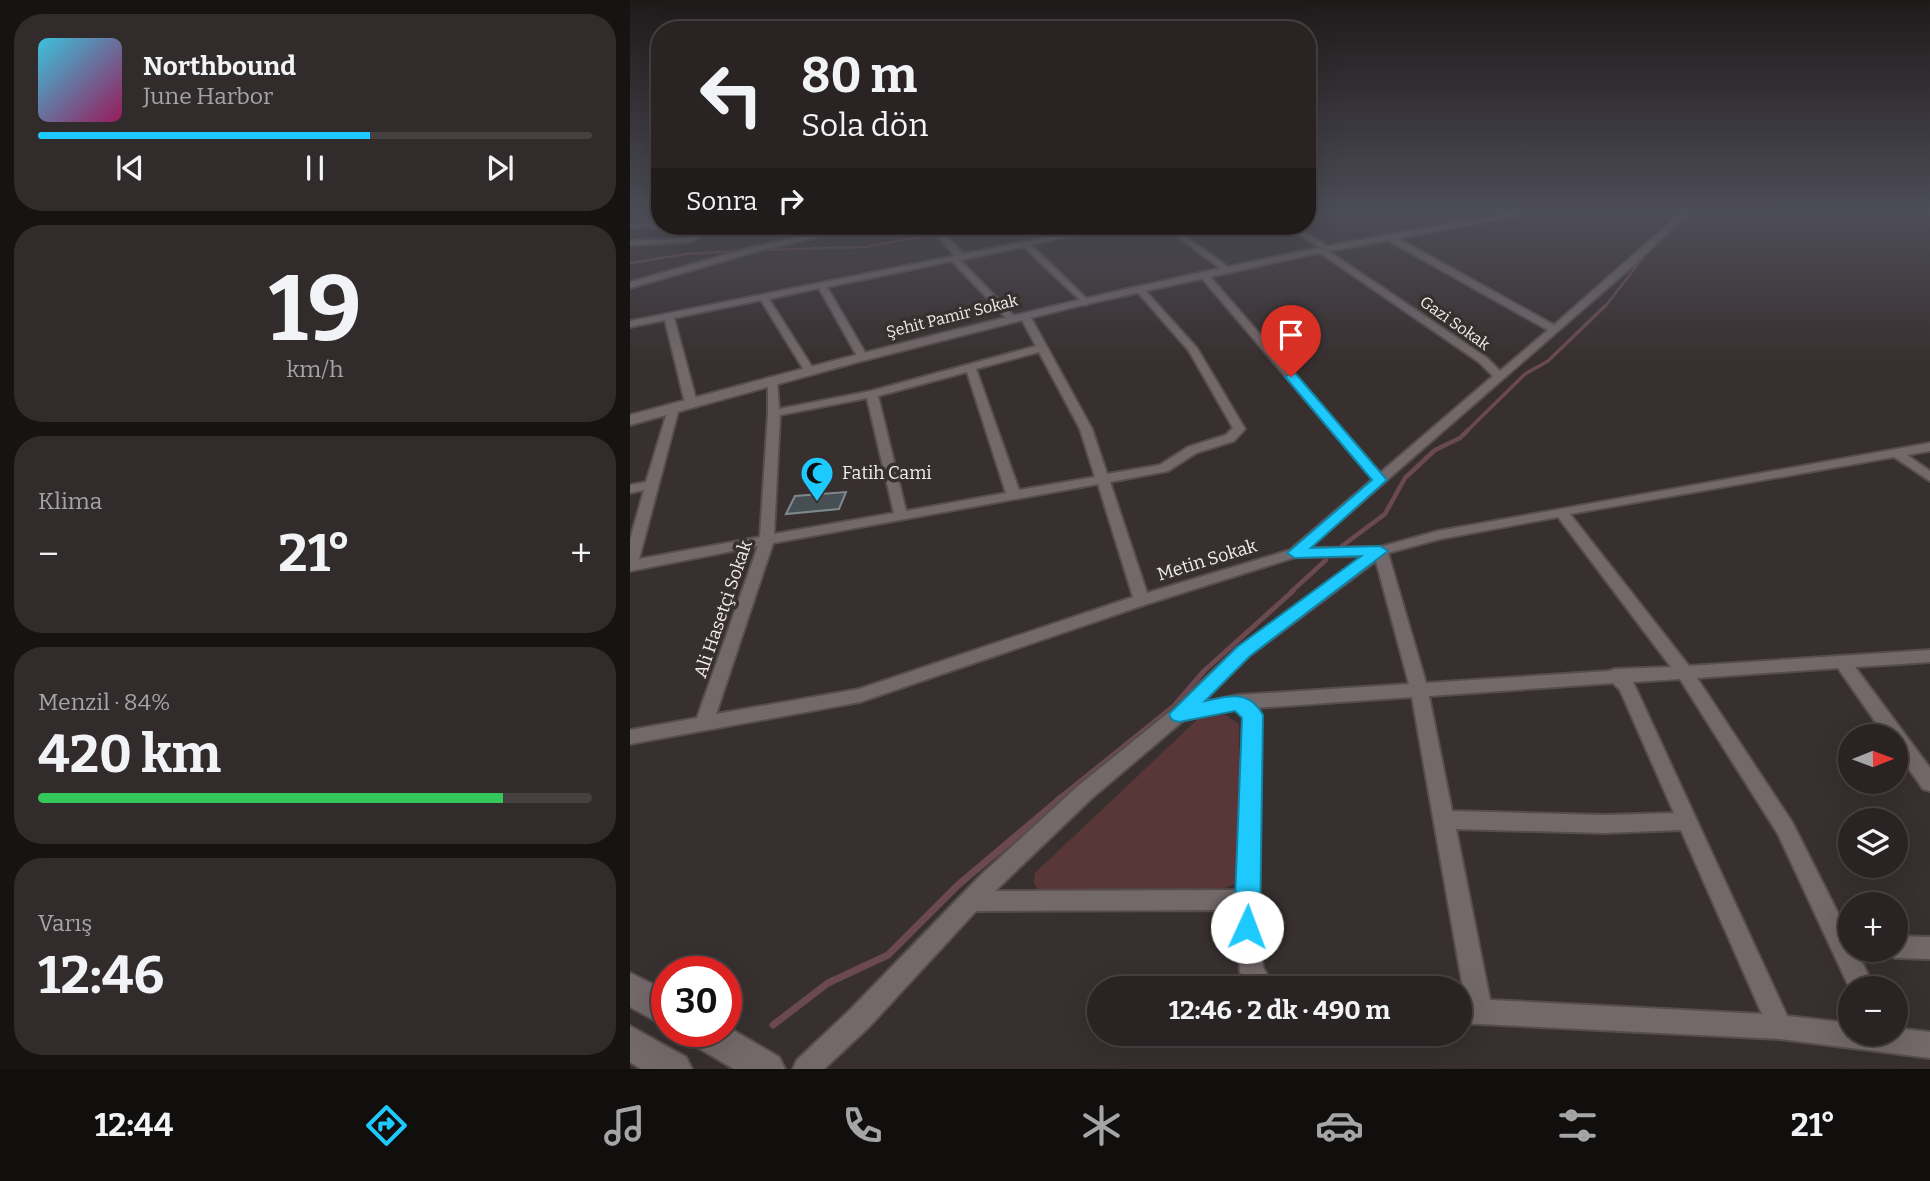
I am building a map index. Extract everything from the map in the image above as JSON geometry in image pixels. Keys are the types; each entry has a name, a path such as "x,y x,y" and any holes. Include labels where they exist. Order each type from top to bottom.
{"street":[{"path":"630,285 712,262"},
{"path":"630,324 932,262"},
{"path":"962,262 1018,318 1042,348 1086,429 1142,600"},
{"path":"1044,262 1085,302"},
{"path":"1217,262 1227,269"},
{"name":"Şehit Pamir Sokak","path":"630,420 862,356 1263,262"},
{"name":"Gazi Sokak","path":"1341,262 1483,360 1500,377"},
{"path":"1434,262 1554,329"},
{"name":"Metin Sokak","path":"630,737 860,695 1142,600 1295,553 1630,262"},
{"path":"1203,274 1380,480"},
{"path":"821,284 862,356"},
{"path":"673,408 630,565 1164,468 1192,450 1230,438 1239,429 1193,350 1139,289"},
{"path":"763,296 809,370"},
{"path":"669,316 691,403"},
{"path":"774,413 872,394 1042,348"},
{"path":"970,366 1014,496"},
{"name":"Ali Hasetçi Sokak","path":"704,723 767,540 774,413 772,380"},
{"path":"872,394 901,516"},
{"path":"1295,553 1380,551 1438,535 1930,447"},
{"path":"1896,453 1930,477"},
{"path":"630,489 652,485"},
{"path":"1561,512 1684,672 1785,828 1838,930"},
{"path":"1380,551 1419,689 1444,820 1465,976"},
{"path":"806,1069 860,1018 970,901 1086,792 1179,714 1243,652 1380,551"},
{"path":"1179,714 1238,702 1930,656"},
{"path":"1842,661 1930,783"},
{"path":"1615,675 1627,686 1780,1027"},
{"path":"1238,702 1252,715 1247,927 1252,972 1255,976"},
{"path":"1444,820 1605,824 1687,821"},
{"path":"970,901 1248,900"},
{"path":"1908,947 1930,948"},
{"path":"630,989 651,1001"},
{"path":"1472,1012 1780,1027 1838,1033"},
{"path":"1908,1041 1930,1045"},
{"path":"630,1043 674,1069"},
{"path":"729,1047 766,1069"}],"shaded area":[{"path":"1226,715 1239,724 1239,868 1235,884 1225,888 1039,891 1034,883 1035,873 1199,718"}],"building":[{"name":"Fatih Cami","path":"846,492 839,509 786,514 795,496"}],"waterway":[{"path":"630,263 637,262"},
{"path":"1604,308 1640,262"},
{"path":"1466,432 1525,374 1548,361 1605,306"},
{"path":"1342,546 1385,514 1405,478 1435,450 1460,438 1466,432"},
{"path":"1291,592 1326,560"},
{"path":"1057,800 1174,706 1204,671 1293,591"},
{"path":"773,1025 828,983 888,955 958,885 1060,799"}],"place":[{"name":"Fatih Cami","path":"817,503"}],"route":[{"path":"1247,927 1252,715 1238,702 1179,714 1243,652 1380,551 1295,553 1380,480 1291,377"}]}
